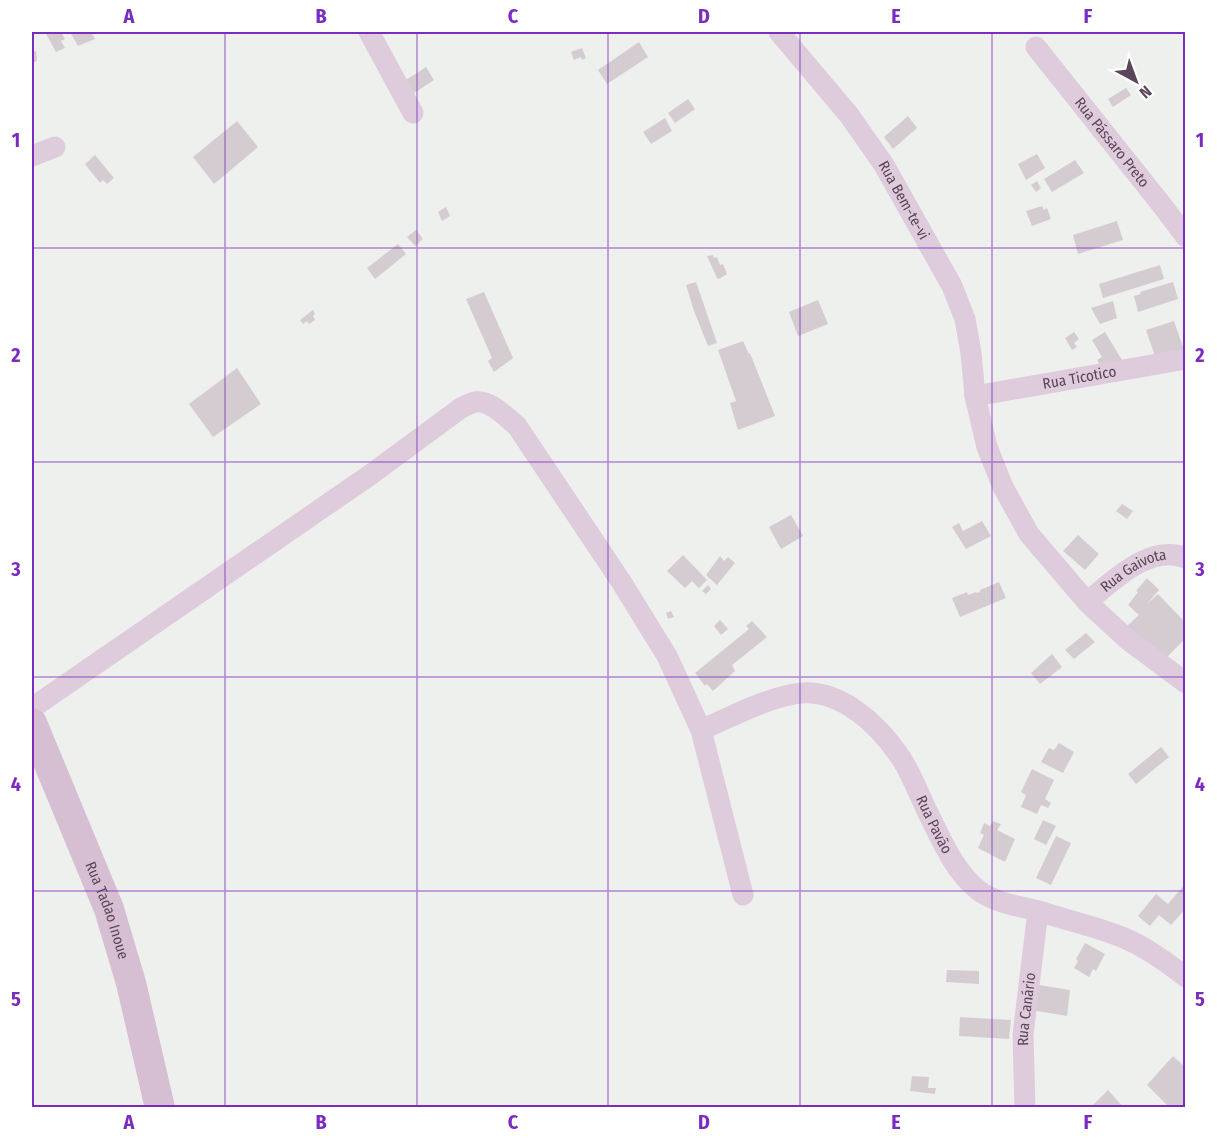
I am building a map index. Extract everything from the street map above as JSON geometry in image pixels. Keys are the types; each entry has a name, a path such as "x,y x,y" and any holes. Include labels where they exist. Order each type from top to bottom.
{"street":[{"path":"369,32 413,113"},
{"name":"Rua Bem-te-vi","path":"779,32 849,115 884,165 952,286 965,319 975,396 987,447 1003,487 1029,534 1087,602 1127,639 1185,683"},
{"name":"Rua Pássaro Preto","path":"1036,47 1185,237"},
{"path":"32,156 55,147"},
{"name":"Rua Ticotico","path":"975,396 1185,359"},
{"path":"32,708 370,475 461,408 475,402 496,408 517,426 668,656 701,730 743,895"},
{"name":"Rua Gaivota","path":"1087,602 1142,562 1162,554 1185,558"},
{"name":"Rua Pavão","path":"701,730 755,707 796,693 824,695 851,707 877,728 901,759 952,860 979,892 997,901 1126,938 1165,961 1185,977"},
{"name":"Rua Tadao Inoue","path":"32,723 109,909 131,983 160,1107"},
{"name":"Rua Canário","path":"1025,1107 1023,1035 1038,911"}],"building":[{"path":"45,32 61,32 65,39 61,41 65,48 56,52"},
{"path":"70,32 91,32 95,39 78,46"},
{"path":"639,42 648,57 607,84 598,70"},
{"path":"582,48 586,58 582,60 581,57 574,60 571,52"},
{"path":"36,51 37,61 32,63 32,52"},
{"path":"426,67 434,80 414,93 406,80"},
{"path":"1126,88 1131,95 1113,107 1108,99"},
{"path":"688,99 695,109 675,123 668,113"},
{"path":"908,116 917,128 893,149 884,137"},
{"path":"665,118 672,131 651,144 643,132"},
{"path":"237,121 258,147 214,184 193,157"},
{"path":"1037,154 1045,168 1026,180 1018,164"},
{"path":"95,155 114,178 107,184 103,180 100,183 85,164"},
{"path":"1075,160 1084,173 1052,192 1044,179"},
{"path":"1037,181 1041,188 1036,192 1031,185"},
{"path":"1042,206 1044,210 1047,208 1051,219 1032,226 1026,211"},
{"path":"446,207 450,216 442,221 438,212"},
{"path":"1117,221 1123,240 1078,254 1073,235"},
{"path":"416,230 423,239 415,246 407,237"},
{"path":"398,244 406,254 375,279 367,268"},
{"path":"713,255 714,258 717,257 720,265 723,264 727,274 719,279 707,256"},
{"path":"1160,265 1164,279 1103,298 1099,284"},
{"path":"696,282 717,343 708,346 686,285"},
{"path":"1173,282 1178,299 1138,312 1134,296"},
{"path":"484,292 513,358 494,372 488,361 492,358 466,299"},
{"path":"818,300 828,324 798,336 789,312"},
{"path":"1113,301 1117,318 1100,324 1091,308"},
{"path":"313,310 315,320 309,324 307,321 303,324 300,320"},
{"path":"1174,321 1184,350 1156,359 1146,330"},
{"path":"1074,332 1079,339 1074,343 1077,347 1072,350 1065,338"},
{"path":"1105,332 1122,360 1103,370 1097,360 1102,357 1092,340"},
{"path":"743,341 775,416 738,430 730,403 736,401 718,350"},
{"path":"237,368 261,404 213,437 189,404"},
{"path":"1122,504 1133,511 1127,519 1116,511"},
{"path":"791,515 803,536 781,549 769,527"},
{"path":"982,521 991,536 966,549 952,527 959,523 963,531"},
{"path":"1078,535 1099,554 1085,570 1063,551"},
{"path":"683,555 707,580 699,588 692,581 685,588 667,571"},
{"path":"720,556 724,561 728,557 735,563 717,585 706,575"},
{"path":"1147,578 1159,590 1147,604 1158,594 1186,623 1186,638 1164,660 1125,628 1139,615 1128,605"},
{"path":"999,582 1006,598 960,617 952,598 967,592 968,595 980,592"},
{"path":"708,585 711,589 706,594 702,591"},
{"path":"671,611 674,617 668,619 666,613"},
{"path":"720,620 728,629 721,635 714,626"},
{"path":"752,621 767,637 732,665 735,671 713,691 707,684 705,686 695,673 749,629 746,626"},
{"path":"1086,633 1095,642 1074,659 1065,650"},
{"path":"1052,654 1062,667 1040,684 1031,673"},
{"path":"1059,743 1074,752 1063,773 1041,762 1049,748 1054,750"},
{"path":"1161,747 1169,757 1136,784 1128,774"},
{"path":"1032,769 1054,780 1045,799 1051,803 1048,808 1041,805 1037,814 1021,807 1026,795 1021,792"},
{"path":"1043,820 1056,826 1046,845 1034,839"},
{"path":"993,821 1001,824 997,830 1015,839 1005,862 978,848 984,835 980,833 984,823 990,826"},
{"path":"1056,836 1071,843 1051,885 1036,878"},
{"path":"1186,883 1186,908 1171,925 1159,915 1150,926 1138,916 1156,894 1168,904"},
{"path":"1085,943 1105,954 1096,971 1093,969 1089,977 1074,968"},
{"path":"947,970 979,971 979,984 946,982"},
{"path":"1033,984 1070,990 1067,1016 1031,1010"},
{"path":"960,1017 1011,1020 1009,1039 959,1036"},
{"path":"1173,1056 1186,1068 1186,1108 1170,1108 1147,1085"},
{"path":"912,1076 929,1077 928,1088 936,1088 935,1094 910,1091"},
{"path":"1108,1090 1124,1108 1088,1108 1095,1103"}]}
